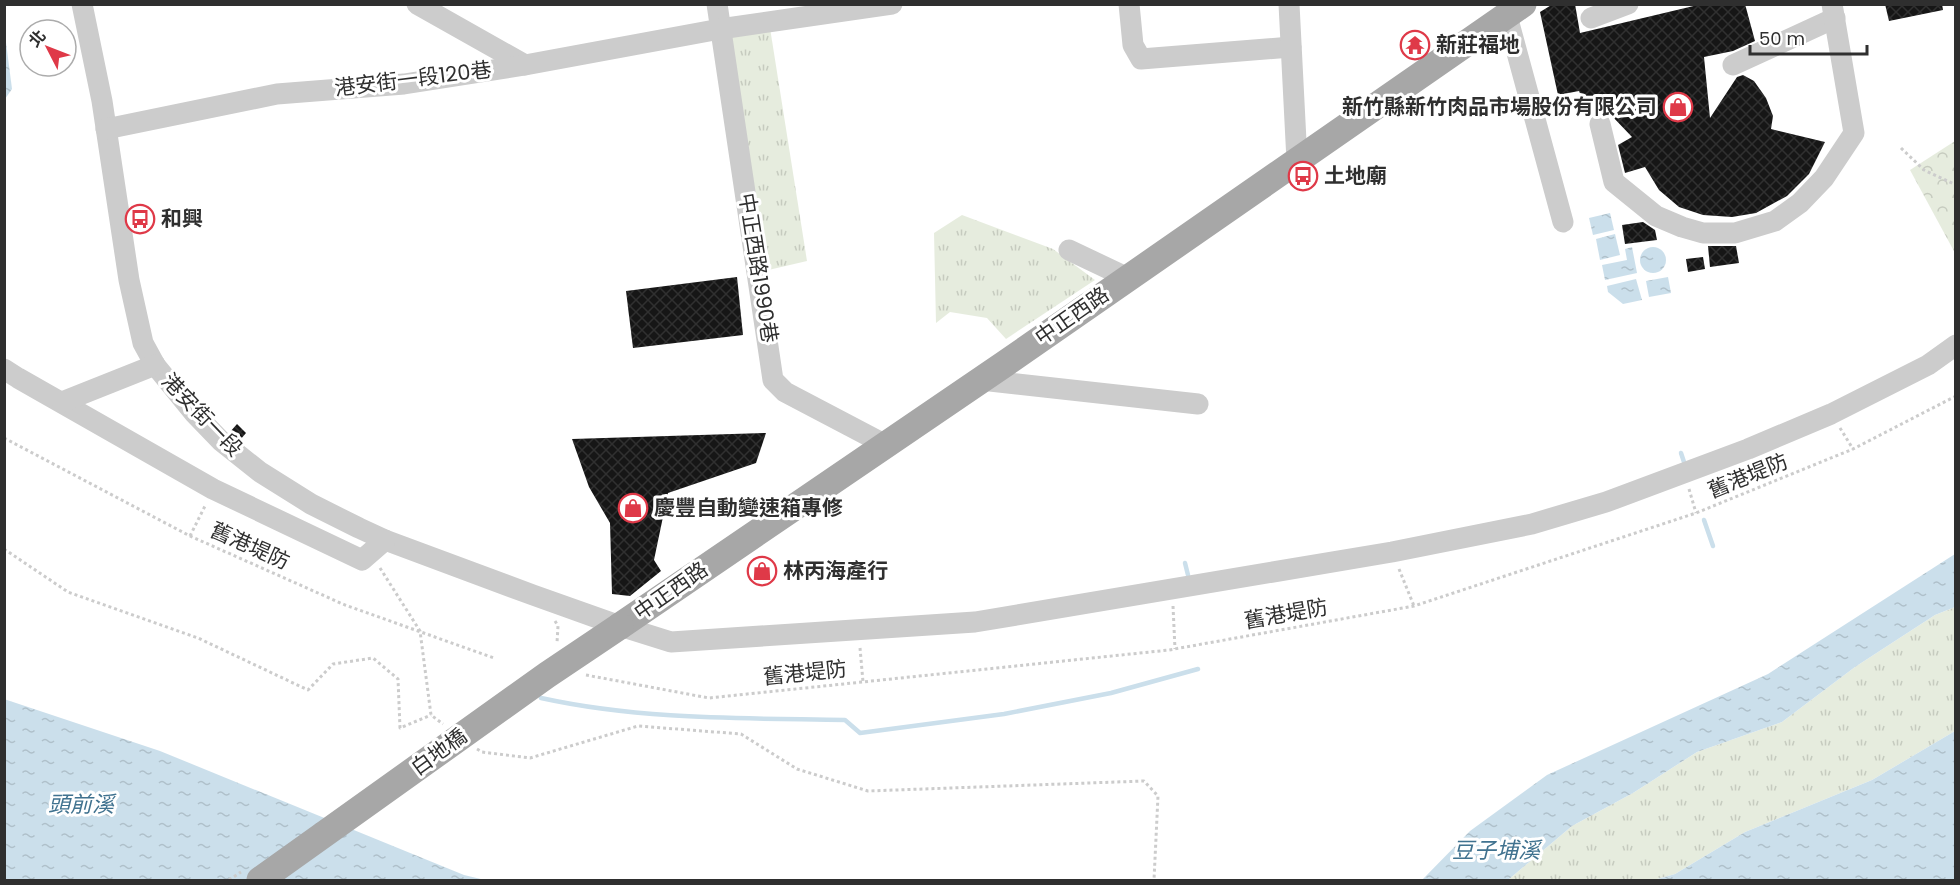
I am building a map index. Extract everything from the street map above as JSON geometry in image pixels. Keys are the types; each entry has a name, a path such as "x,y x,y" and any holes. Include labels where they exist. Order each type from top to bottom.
{"main road":[{"name":"中正西路","path":"620,626 981,380 1515,10"},
{"name":"白地橋","path":"260,880 547,675 620,626"}],"street":[{"name":"港安街一段","path":"82,4 106,129 129,280 142,343 155,365 194,413 221,441 260,472 378,547 670,642 975,622 1392,552 1532,525 1606,502 1748,449 1831,414 1928,365 1956,345"},
{"path":"417,4 525,64"},
{"path":"717,4 720,29"},
{"name":"港安街一段120巷","path":"106,129 277,94 404,84 720,29 892,4"},
{"path":"1129,4 1132,45 1142,59 1291,47"},
{"path":"1289,4 1297,161"},
{"path":"1591,18 1628,4"},
{"path":"1515,10 1563,222"},
{"path":"1600,124 1614,182 1656,216 1703,233 1735,232 1774,221 1800,202 1824,177 1854,133 1834,11 1733,64"},
{"name":"中正西路1990巷","path":"720,29 773,380 785,392 884,444"},
{"path":"1069,250 1128,278"},
{"path":"62,402 155,365"},
{"path":"4,369 213,489 362,560 378,547"},
{"path":"981,380 1198,404"}],"path":[{"path":"1901,148 1924,170 1956,185"},
{"name":"舊港堤防","path":"586,675 709,698 1175,649 1414,606 1696,513 1853,449 1956,396"},
{"path":"1831,414 1853,449"},
{"name":"舊港堤防","path":"4,438 190,536 345,605 494,657"},
{"path":"1683,473 1696,513"},
{"path":"190,536 213,489"},
{"path":"378,547 420,631 431,715 448,727"},
{"path":"4,549 68,592 198,638 308,690 333,664 373,658 398,679 400,728 431,715"},
{"path":"1392,552 1414,606"},
{"path":"1172,590 1175,649"},
{"path":"858,630 863,682"},
{"path":"473,746 482,752 530,758 638,726 741,734 797,769 868,791 1144,781 1158,796 1154,880"}],"green space":[{"path":"770,28 807,261 760,272 726,33"},
{"path":"1955,141 1955,253 1910,170"},
{"path":"962,215 1053,249 1095,280 1006,339 987,318 950,312 936,323 934,233"},
{"path":"1955,607 1955,731 1872,780 1745,832 1675,874 1654,880 1508,880 1572,826 1633,793 1697,752 1782,722 1855,667 1935,615"}],"water":[{"path":"4,27 12,89 5,99 4,99"},
{"path":"1610,213 1614,230 1593,235 1589,218"},
{"path":"1615,234 1620,255 1600,260 1596,239"},
{"path":"1632,247 1637,273 1605,280 1602,265 1627,260 1625,249"},
{"path":"1653,247 1662,251 1666,260 1662,269 1653,273 1644,269 1640,260 1644,251"},
{"path":"1668,277 1671,293 1649,297 1646,281"},
{"path":"1636,279 1642,300 1623,304 1608,292 1607,286"},
{"name":"豆子埔溪","path":"1955,554 1955,607 1935,615 1855,667 1782,722 1697,752 1633,793 1572,826 1508,880 1422,880 1470,831 1547,775 1768,674"},
{"name":"頭前溪","path":"4,699 160,751 464,875 485,880 5,880"},
{"path":"1955,731 1955,880 1654,880 1675,874 1745,832 1872,780"}],"building":[{"name":"新竹縣新竹肉品市場股份有限公司","path":"1553,4 1575,4 1580,33 1702,4 1745,4 1755,41 1733,51 1704,57 1710,118 1737,77 1743,75 1754,81 1766,98 1773,116 1771,129 1825,142 1809,174 1787,196 1756,213 1732,217 1703,215 1679,207 1659,190 1645,167 1625,173 1618,145 1632,137 1611,115 1598,112 1590,117 1579,91 1558,95 1540,12"},
{"path":"1885,4 1942,4 1943,10 1889,21"},
{"path":"1643,222 1655,230 1657,240 1625,244 1622,225"},
{"path":"1708,246 1736,246 1739,263 1710,267"},
{"path":"1703,257 1705,269 1688,272 1686,259"},
{"path":"737,277 743,335 633,348 626,291"},
{"path":"237,424 246,433 240,440 230,432"},
{"name":"慶豐自動變速箱專修","path":"766,433 756,463 668,493 654,560 661,571 630,596 612,594 610,523 589,487 572,439"}],"waterway":[{"path":"1681,453 1684,462"},
{"path":"1704,520 1713,546"},
{"path":"1185,563 1188,575"},
{"path":"541,698 654,714 845,720 860,733 1004,714 1111,693 1198,669"}],"place":[{"name":"新莊福地","path":"1415,45"},
{"name":"新竹縣新竹肉品市場股份有限公司","path":"1678,107"},
{"name":"土地廟","path":"1303,176"},
{"name":"和興","path":"140,219"},
{"name":"慶豐自動變速箱專修","path":"633,508"},
{"name":"林丙海產行","path":"762,571"}]}
